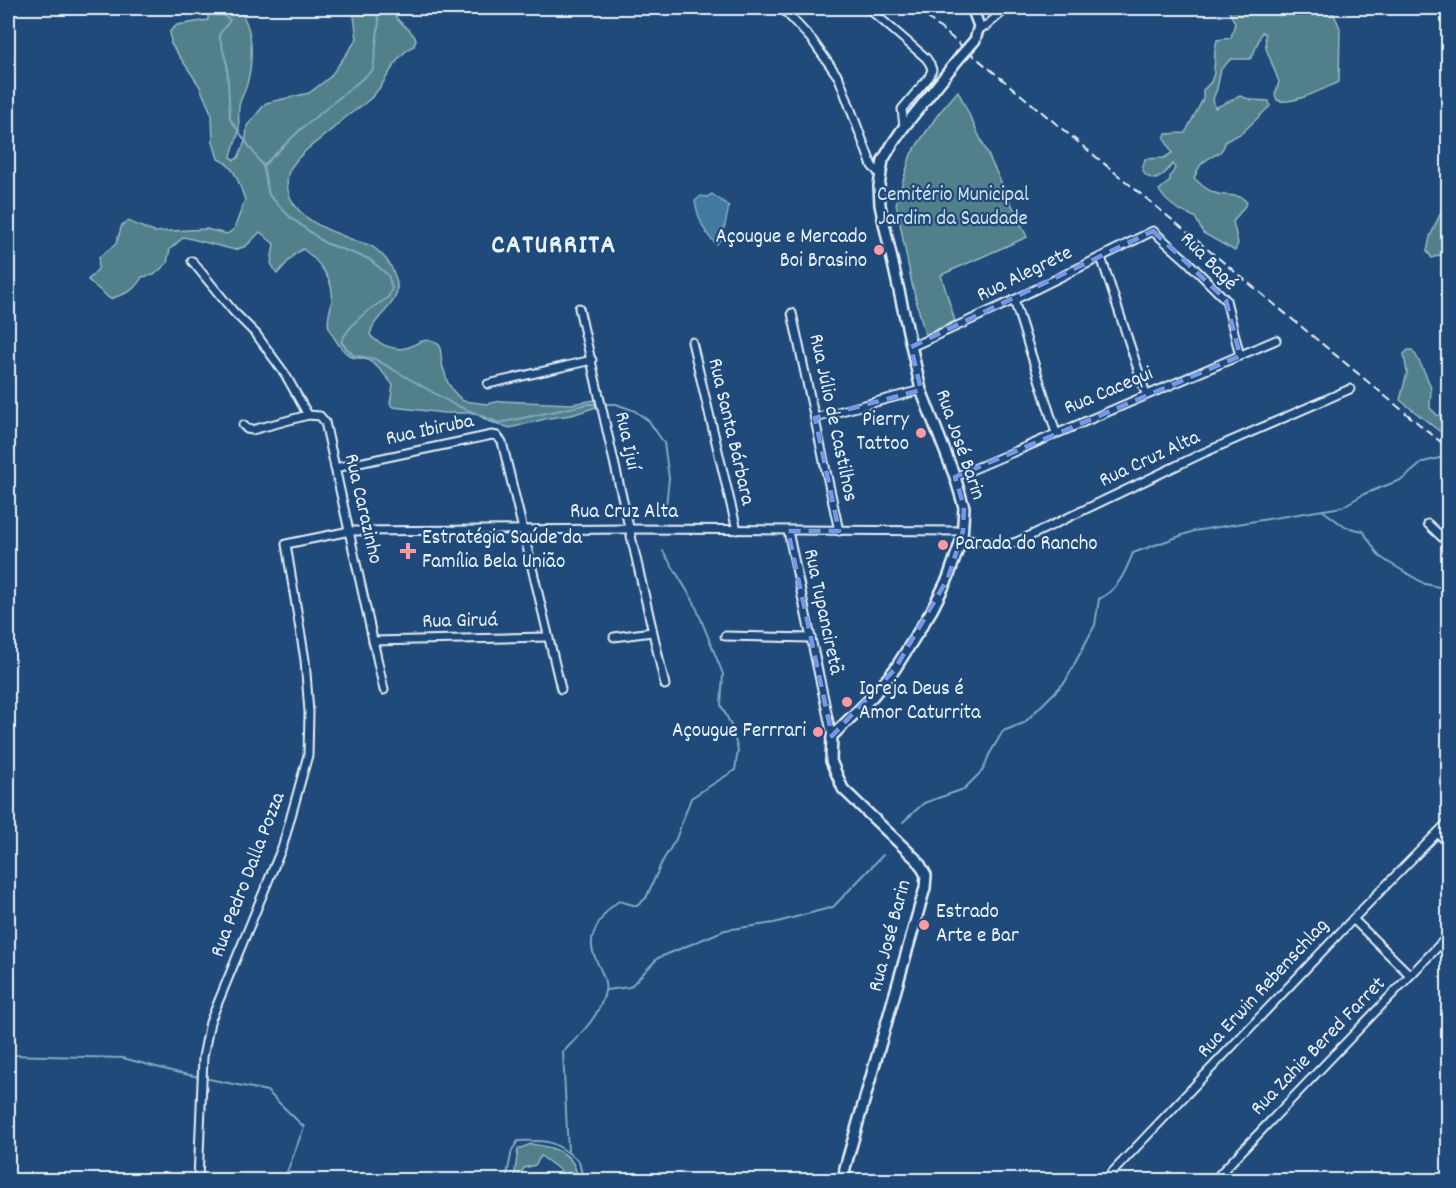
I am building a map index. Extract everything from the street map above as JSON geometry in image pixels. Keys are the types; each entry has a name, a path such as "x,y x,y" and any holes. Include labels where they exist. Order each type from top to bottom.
{"main road":[{"path":"972,8 979,29"},
{"name":"Rua José Barin","path":"844,1180 845,1168 925,888 926,875 918,861 843,789 831,761 832,736 873,696 895,669 932,610 948,578 963,534 964,507 955,477 921,390 880,205 880,174 883,160 904,127 975,40 979,29"}],"street":[{"path":"782,8 812,40 839,78 872,166 880,174"},
{"path":"868,8 926,58 932,70 929,77 902,109 904,127"},
{"path":"979,29 986,26 1006,8"},
{"name":"Rua Alegrete","path":"911,347 1014,300 1153,231"},
{"name":"Rua Bagé","path":"1153,231 1226,300 1240,356"},
{"path":"1101,256 1146,394"},
{"path":"192,261 233,311 256,334 285,374 308,415 252,430 243,425"},
{"path":"1014,300 1056,433"},
{"name":"Rua Ijuí","path":"579,309 665,686"},
{"name":"Rua Júlio de Castilhos","path":"792,312 839,531"},
{"name":"Rua Cacequi","path":"955,477 1276,340"},
{"name":"Rua Santa Bárbara","path":"692,342 736,530"},
{"path":"488,384 592,360"},
{"name":"Rua Cruz Alta","path":"286,544 350,531 629,529 963,534 1007,545 1202,454 1350,389"},
{"path":"814,418 921,390"},
{"name":"Rua Carazinho","path":"308,415 320,416 325,422 384,690"},
{"name":"Rua Ibiruba","path":"335,468 492,435 497,436 502,442 523,530"},
{"path":"1428,524 1449,543"},
{"path":"523,530 561,689"},
{"name":"Rua Tupanciretã","path":"788,531 832,736"},
{"name":"Rua Pedro Dalla Pozza","path":"198,1180 203,1057 210,1022 283,845 308,755 309,712 305,660 286,544"},
{"path":"614,637 652,632"},
{"path":"724,636 811,638"},
{"name":"Rua Giruá","path":"373,641 548,637"},
{"name":"Rua Erwin Rebenschlag","path":"1105,1180 1353,919 1449,822"},
{"path":"1438,833 1449,843"},
{"path":"1353,919 1410,975"},
{"name":"Rua Zahie Bered Farret","path":"1214,1180 1449,936"}],"highlighted area":[{"path":"1153,231 1226,300 1240,356 955,477 964,507 963,531 948,578 895,669 832,736 788,531 839,531 815,418 921,390 911,347"}],"green space":[{"path":"208,8 236,8 247,24 251,44 247,84 239,106 239,130 231,157 234,160 238,158 246,139 247,126 266,103 309,93 330,77 357,39 353,8 391,8 397,19 413,34 416,39 414,46 400,57 371,98 297,160 290,169 288,177 290,197 295,206 310,220 327,230 371,246 383,256 395,276 396,294 393,302 372,327 370,335 383,345 399,349 426,340 436,343 440,346 442,364 448,383 463,401 487,404 501,401 571,404 595,400 596,407 572,415 510,428 488,421 475,413 444,413 393,407 390,404 393,385 369,361 348,355 331,332 328,321 331,286 320,265 303,249 295,254 277,274 271,263 274,244 260,232 246,246 235,250 184,237 170,249 167,263 154,275 142,277 125,294 110,299 88,280 98,269 99,257 116,244 122,225 128,221 154,232 206,229 227,234 234,229 245,200 239,182 229,166 218,159 213,142 212,115 199,85 171,44 170,31 177,25 208,20"},
{"path":"1227,8 1331,8 1340,28 1339,82 1308,96 1291,101 1277,100 1275,95 1279,82 1266,48 1265,34 1262,32 1250,59 1231,59 1221,69 1213,99 1215,108 1240,96 1252,100 1269,101 1270,106 1242,133 1226,141 1220,152 1203,162 1194,178 1212,192 1240,197 1247,203 1233,222 1238,243 1235,251 1203,233 1195,217 1174,206 1162,195 1159,190 1170,181 1175,168 1173,164 1156,179 1146,175 1143,171 1145,159 1164,158 1172,153 1164,138 1166,134 1185,133 1203,99 1203,90 1211,82 1214,73 1217,40 1231,38 1235,23"},
{"name":"Cemitério Municipal Jardim da Saudade","path":"958,91 1027,237 941,275 955,321 925,335 896,204 911,154 939,113"},
{"path":"1444,205 1448,214 1448,256 1439,255 1432,258 1427,251 1430,237"},
{"path":"1408,350 1414,352 1430,386 1430,408 1437,415 1448,417 1448,438 1400,400 1407,373 1404,354"},
{"path":"531,1144 563,1153 573,1163 577,1180 548,1180 559,1179 562,1176 561,1171 541,1156 535,1165 524,1168 514,1179 518,1149"}],"water":[{"path":"712,194 729,206 723,235 717,244 708,236 702,225 695,201 701,196 707,197"}],"waterway":[{"path":"213,8 230,20 219,35 227,65 230,119 263,166 269,195 290,217 325,243 369,259 388,275 392,288 388,298 361,317 341,342 353,355 375,359 453,404 499,423 589,404 616,404 635,411 649,421 664,443 669,478 665,515"},
{"path":"263,166 301,129 373,70 379,21 375,8"},
{"path":"903,822 924,803 964,789 983,770 1003,731 1024,723 1065,682 1095,625 1099,599 1116,585 1133,553 1194,531 1342,507 1364,494 1403,479 1423,462 1448,456"},
{"path":"1322,510 1345,527 1363,531 1379,556 1388,562 1425,584 1448,589"},
{"path":"568,1151 563,1052 589,1024 603,1000 604,980 592,947 596,928 604,915 619,901 637,906 646,898 662,862 676,839 691,798 735,770 738,750 730,723 721,705 723,674 694,602 663,551"},
{"path":"606,990 630,987 658,958 725,930 774,923 833,907 883,855"},
{"path":"8,1055 123,1058 175,1072 267,1091 304,1127 284,1180"},
{"path":"506,1180 512,1150 518,1141 551,1143 571,1154 579,1161 583,1180"}],"railway":[{"path":"916,8 1448,448"}],"place":[{"name":"Açougue e Mercado Boi Brasino","path":"879,250"},
{"name":"Pierry Tattoo","path":"921,433"},
{"name":"Parada do Rancho","path":"943,545"},
{"name":"Estratégia Saúde da Família Bela União","path":"408,551"},
{"name":"Igreja Deus é Amor Caturrita","path":"847,702"},
{"name":"Açougue Ferrrari","path":"818,732"},
{"name":"Estrado Arte e Bar","path":"924,925"}],"district":[{"name":"CATURRITA","path":"554,246"}]}
